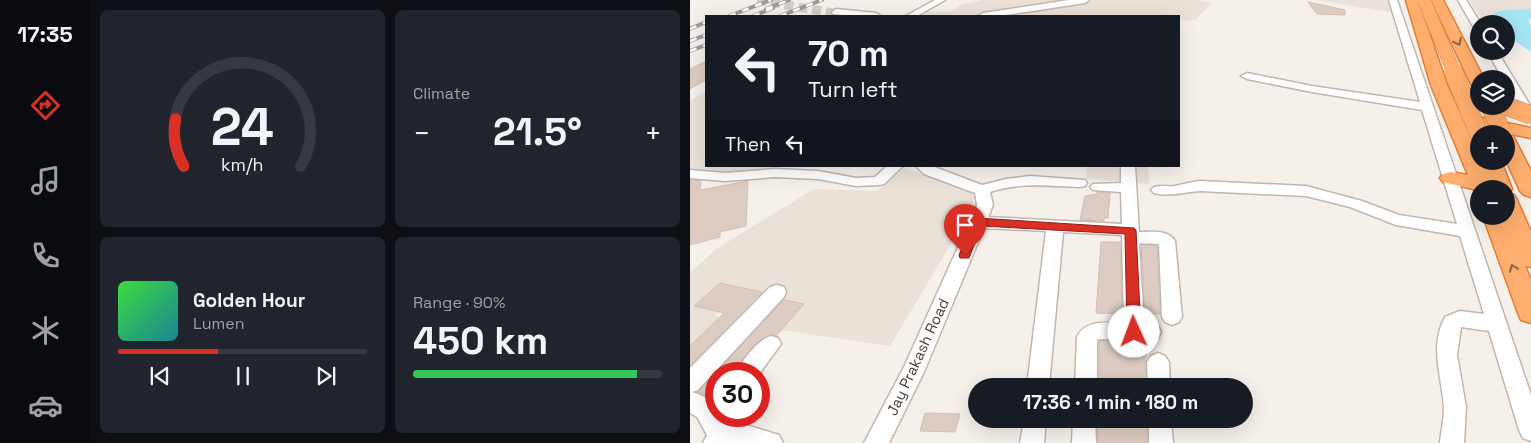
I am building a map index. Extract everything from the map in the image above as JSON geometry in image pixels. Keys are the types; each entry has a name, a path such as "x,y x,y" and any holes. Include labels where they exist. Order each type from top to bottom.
{"highway":[{"path":"1412,0 1439,85 1485,180"},
{"path":"1417,0 1439,60 1450,76 1470,88"},
{"path":"1424,0 1476,125"},
{"path":"1437,0 1472,70"},
{"path":"1449,0 1488,70"},
{"path":"1450,110 1470,109"},
{"path":"1450,110 1525,126"},
{"path":"1515,115 1525,126 1531,147"},
{"path":"1525,126 1531,191"},
{"path":"1450,178 1470,183"},
{"path":"1515,221 1531,259"},
{"path":"1497,225 1531,313"}],"street":[{"path":"908,15 935,0"},
{"path":"913,15 941,0"},
{"path":"989,15 1085,0"},
{"path":"1393,0 1531,430"},
{"path":"1462,0 1471,15"},
{"path":"836,13 863,15"},
{"path":"1496,60 1525,126"},
{"path":"1247,76 1312,89 1427,107"},
{"path":"690,174 725,177 775,173 818,176 856,182 879,181 895,167"},
{"path":"925,167 930,171 982,190 998,183 1032,180 1080,183"},
{"path":"1086,378 1087,337 1095,331 1142,332 1130,233 1128,167"},
{"path":"1159,190 1175,191 1185,187 1200,186 1306,191 1356,204 1396,220 1466,231"},
{"path":"1098,187 1129,188"},
{"name":"Jay Prakash Road","path":"876,443 913,372 978,222 984,205 982,190"},
{"path":"978,222 1055,226 1162,238 1167,241 1172,317"},
{"path":"1039,378 1055,226"},
{"path":"690,383 777,292"},
{"path":"1452,443 1455,408 1446,369 1446,337 1452,322 1460,319 1498,324"},
{"path":"756,362 771,344"},
{"path":"1158,362 1159,378"},
{"path":"690,401 705,410"},
{"path":"725,427 771,443"},
{"path":"1032,443 1033,428"},
{"path":"1084,428 1084,443"},
{"path":"1160,428 1161,443"}],"shaded area":[{"path":"982,0 1196,0 1212,3 1195,20 1180,21 1180,15 918,15 922,12 950,12 961,5"},
{"path":"1316,0 1389,0 1390,12"},
{"path":"1469,0 1531,0 1531,9 1505,10 1494,13 1495,15 1479,15"},
{"path":"705,92 705,167 780,167 761,175 690,170 690,101"},
{"path":"1086,167 1148,167 1150,184 1086,179"},
{"path":"904,168 975,192 973,207 890,346 754,326 769,293 714,314 724,321 690,345 690,273 716,249 814,189 877,191"}],"water":[{"path":"1531,9 1531,19 1528,19 1531,27 1531,52 1515,41 1515,15 1495,15 1494,12"}],"building":[{"path":"1308,2 1345,10 1345,15 1317,14"},
{"path":"705,62 705,81 690,89 690,69"},
{"path":"690,180 701,181 700,190 748,181 746,226 720,232 720,237 690,245"},
{"path":"1097,192 1110,193 1108,218 1104,218 1104,221 1080,220 1085,196 1097,194"},
{"path":"1101,242 1120,242 1122,314 1096,313"},
{"path":"1141,245 1157,246 1160,314 1145,314"},
{"path":"720,283 762,292 690,365 690,346 724,313 694,306"},
{"path":"784,300 804,304 776,336 770,334 754,345 742,362 726,362"},
{"path":"1099,341 1146,342 1146,378 1099,378"},
{"path":"705,385 705,395 698,392"},
{"path":"925,413 960,414 955,432 920,431"},
{"path":"1097,428 1147,428 1147,443 1098,443"}],"tunnel":[{"path":"757,0 833,13"}],"railway":[{"path":"732,15 771,0"},
{"path":"766,9 789,0"},
{"path":"783,15 822,0"},
{"path":"756,15 773,8"},
{"path":"690,29 705,22"},
{"path":"690,41 705,35"},
{"path":"690,51 705,45"}],"route":[{"path":"965,255 978,222 1130,230 1134,332"}]}
